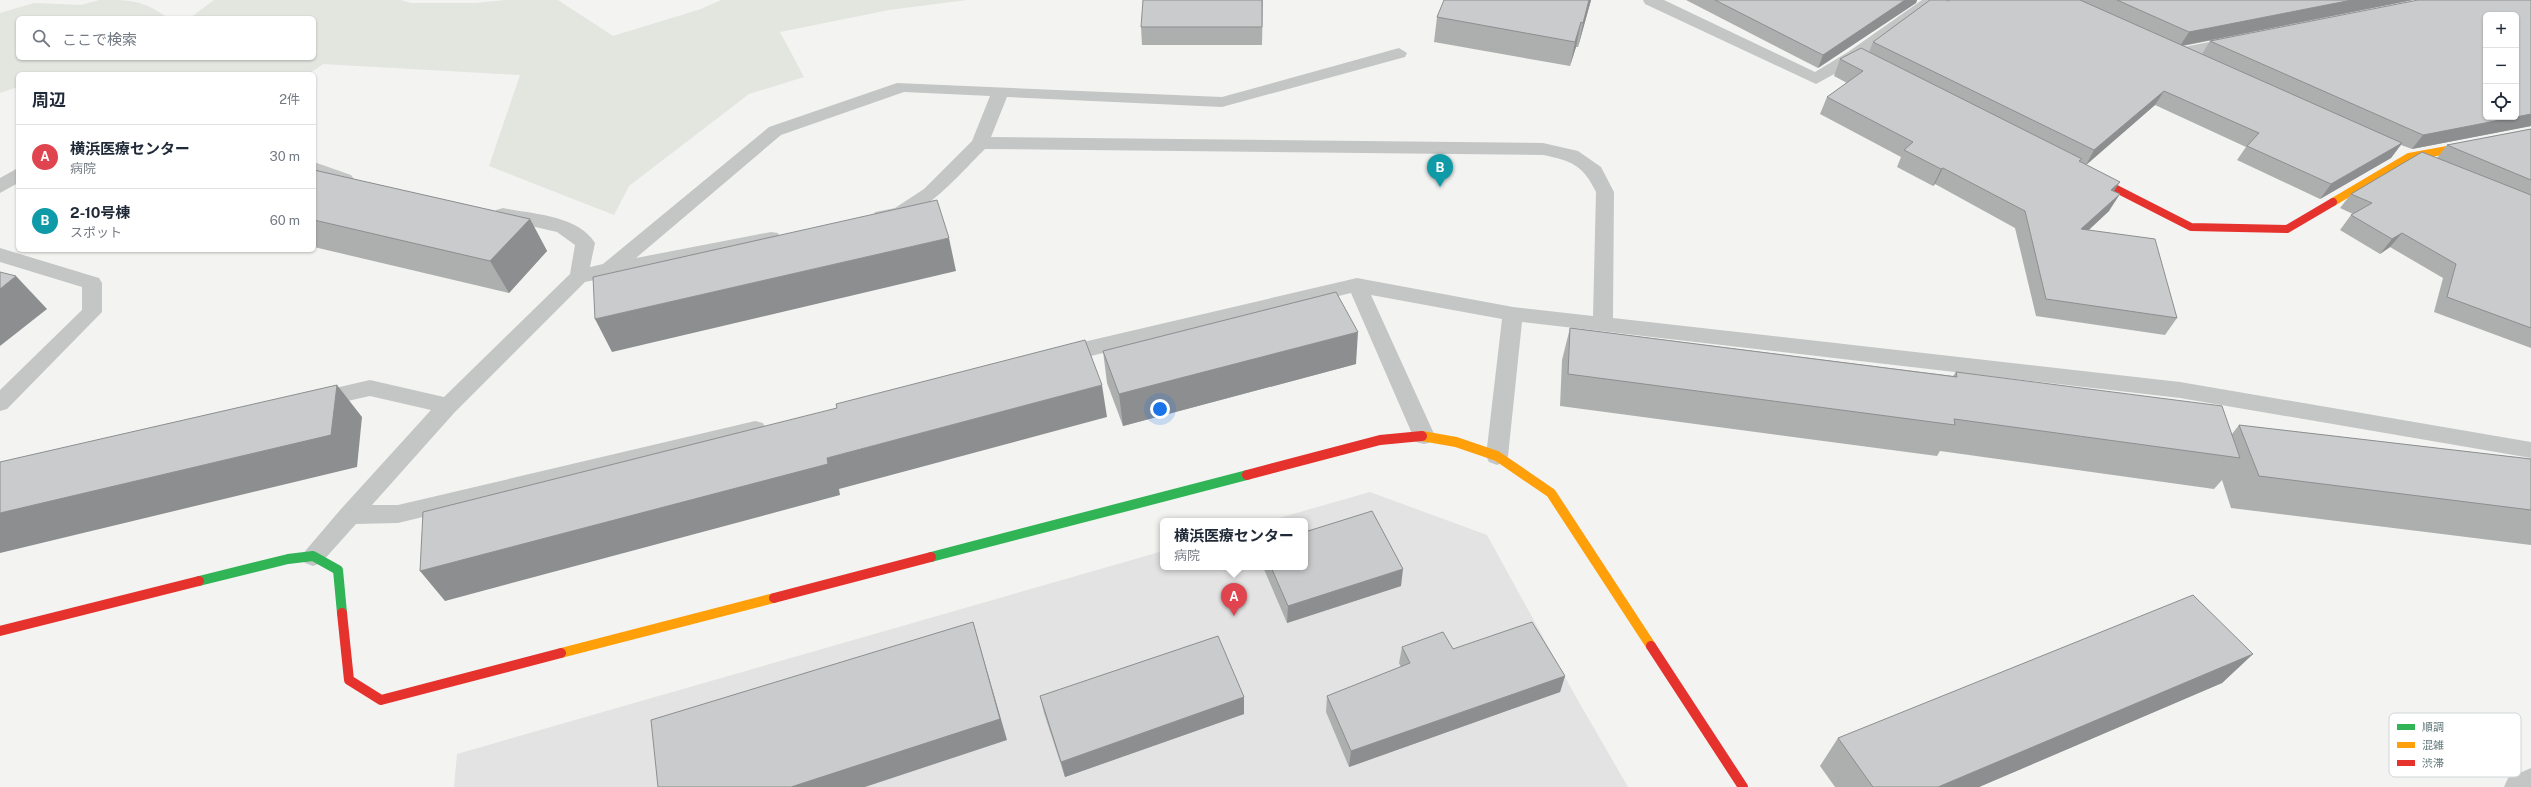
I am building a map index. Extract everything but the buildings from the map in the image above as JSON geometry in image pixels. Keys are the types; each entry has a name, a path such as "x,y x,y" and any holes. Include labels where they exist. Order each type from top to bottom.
{"street":[{"path":"1651,0 1816,79 1858,57 1933,0"},
{"path":"2208,66 2172,50 2250,39"},
{"path":"2079,170 2191,227 2287,230 2409,157 2479,144"},
{"path":"2387,147 2438,169"},
{"path":"0,631 288,559 313,556 338,570 349,680 381,700 1380,440 1424,436 1456,442 1497,456 1551,493 1743,787"}],"lane":[{"path":"609,270 775,131 903,87 1000,93 1222,102 1398,53"},
{"path":"862,220 900,213 930,193 980,143 1000,93"},
{"path":"980,143 1543,150 1572,155 1595,171 1605,192 1603,325"},
{"path":"316,169 322,173 361,182"},
{"path":"0,187 16,175"},
{"path":"485,210 563,228 585,243 579,276"},
{"path":"313,556 448,406 579,276 785,235"},
{"path":"0,255 92,283 92,312 0,403"},
{"path":"1040,361 1357,285 1513,314 2180,390 2531,450"},
{"path":"1357,285 1424,436"},
{"path":"1497,456 1513,314"},
{"path":"293,405 370,388 448,406"},
{"path":"349,515 398,514 777,424"},
{"path":"2517,787 2531,780"}],"shaded area":[{"path":"99,0 129,1 144,4 165,16 16,16 16,60 316,60 316,16 193,16 214,0 400,0 411,3 476,3 505,0 558,0 613,36 701,9 721,0 967,0 889,10 780,32 804,77 749,94 629,186 614,215 489,166 520,75 323,64 312,72 16,72 16,88 0,93 0,13 34,3 81,5"},
{"path":"1370,492 1487,535 1576,697 1628,787 454,787 457,754 1160,552 1160,570 1308,570 1308,518 1279,518"}],"traffic: fast":[{"path":"931,557 1247,475"},
{"path":"199,581 288,559 313,556 338,570 342,613"}],"traffic: slow":[{"path":"2333,202 2409,157 2469,146"},
{"path":"1422,436 1456,442 1497,456 1551,493 1651,646"},
{"path":"561,653 774,598"}],"traffic: jam":[{"path":"2089,175 2191,227 2287,229 2333,202"},
{"path":"1247,475 1380,440 1422,436"},
{"path":"774,598 931,557"},
{"path":"0,631 199,581"},
{"path":"342,613 349,680 381,700 561,653"},
{"path":"1651,646 1743,787"}],"place":[{"name":"2-10号棟","path":"1440,187"},
{"name":"横浜医療センター","path":"1234,616"}]}
